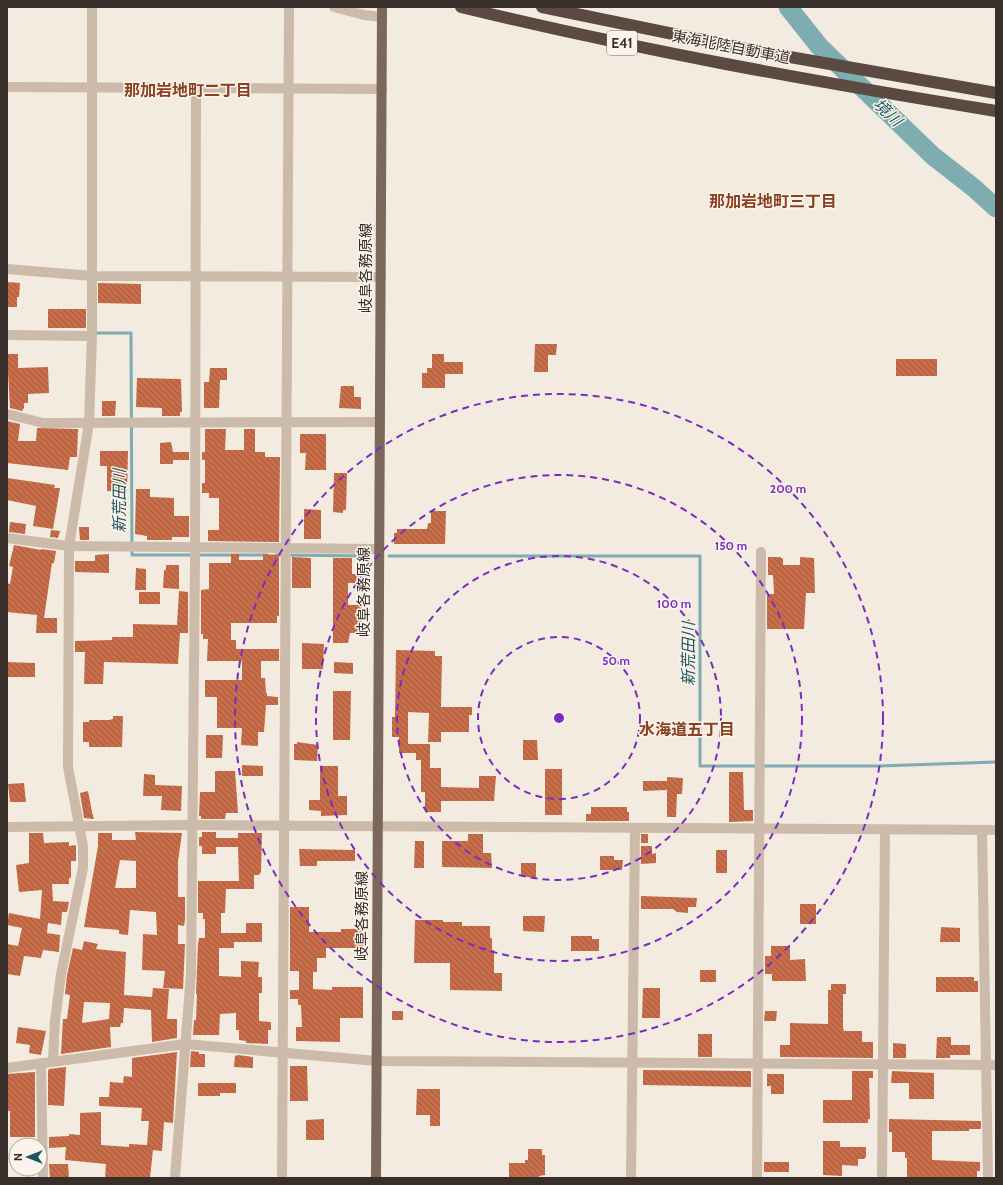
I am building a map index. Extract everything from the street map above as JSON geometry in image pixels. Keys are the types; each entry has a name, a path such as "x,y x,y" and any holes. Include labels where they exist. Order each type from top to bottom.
{"highway":[{"name":"東海北陸自動車道","path":"461,7 609,40 785,74 996,111"},
{"name":"東海北陸自動車道","path":"542,7 761,52 996,93"}],"main road":[{"name":"岐阜各務原線","path":"376,1178 382,12"}],"street":[{"path":"53,1061 55,1021 61,974 83,868 83,846 68,767 69,546 89,423 92,332 92,7"},
{"path":"282,1178 289,7"},
{"path":"334,7 382,12"},
{"path":"7,87 382,89"},
{"path":"175,1178 191,973 195,562 196,88"},
{"path":"7,269 92,276 288,278 381,277"},
{"path":"7,335 92,332"},
{"path":"7,414 24,420 43,423 380,422"},
{"path":"7,538 69,546 195,549 379,549"},
{"path":"757,1178 761,552"},
{"path":"7,827 79,825 193,825 996,830"},
{"path":"631,1178 635,828"},
{"path":"882,1178 885,830"},
{"path":"982,830 991,1065 988,1178"},
{"path":"7,1068 185,1044 282,1051 377,1061 991,1065"},
{"path":"41,1063 43,1178"}],"building":[{"path":"7,282 20,283 19,297 17,297 17,307 7,307"},
{"path":"98,283 141,284 141,304 98,303"},
{"path":"48,309 86,309 86,328 48,328"},
{"path":"535,344 557,344 556,355 548,355 548,372 534,372"},
{"path":"7,354 18,354 18,368 48,367 49,393 28,394 28,403 24,403 24,408 22,411 10,408"},
{"path":"432,354 444,354 444,362 463,362 463,374 445,374 445,388 422,388 422,373 427,373 427,368 432,368"},
{"path":"896,359 937,359 937,376 896,376"},
{"path":"210,368 227,368 227,380 220,380 219,408 204,408 204,382 209,382"},
{"path":"137,378 181,379 182,412 180,412 180,416 162,416 162,408 136,407"},
{"path":"341,386 354,386 354,397 361,397 361,409 339,408"},
{"path":"102,401 116,401 115,416 102,416"},
{"path":"7,421 20,424 18,441 36,441 37,428 78,429 77,457 70,457 68,470 7,463"},
{"path":"205,429 226,429 225,450 244,450 244,429 255,429 255,452 265,452 265,457 280,457 279,542 208,541 208,530 219,530 219,498 209,498 209,493 202,493 202,483 205,483 205,460 202,460 202,452 205,452"},
{"path":"300,434 326,434 326,470 305,470 306,453 300,453"},
{"path":"171,442 173,452 189,452 189,460 173,460 173,464 160,464 160,443"},
{"path":"100,451 128,451 127,492 107,491 107,466 100,466"},
{"path":"334,473 347,473 346,510 343,510 343,513 333,512"},
{"path":"7,478 55,485 54,488 60,488 53,529 33,526 36,506 7,500"},
{"path":"136,489 150,489 150,497 174,498 174,516 189,516 189,537 172,537 172,540 147,540 147,536 135,534"},
{"path":"304,509 321,510 321,539 304,539"},
{"path":"431,511 446,511 445,544 394,544 394,533 397,533 397,529 427,529 428,523 431,523"},
{"path":"10,522 26,524 25,534 9,532"},
{"path":"79,527 89,527 89,540 80,540"},
{"path":"51,530 60,531 58,538 50,537"},
{"path":"14,545 56,551 54,563 52,563 44,618 57,618 57,633 36,633 37,615 7,612 7,583 10,584 13,567 9,566"},
{"path":"109,554 109,573 75,572 75,561 95,561 95,555"},
{"path":"231,554 239,554 239,560 263,560 263,554 279,555 279,616 277,616 277,623 231,623 231,640 236,640 236,649 279,649 279,661 261,661 261,678 265,678 267,696 278,697 278,705 266,705 264,732 258,732 258,746 241,745 242,728 217,728 217,697 205,697 205,680 242,680 242,661 207,661 208,639 203,639 203,634 201,634 201,590 209,589 209,563 231,563"},
{"path":"292,557 311,558 311,588 292,588"},
{"path":"768,557 780,557 783,559 783,565 800,565 800,557 814,558 815,593 806,593 804,629 767,629 767,594 774,594 773,575 768,575"},
{"path":"333,558 352,558 352,574 365,574 365,583 348,583 348,605 362,605 362,633 350,633 348,643 333,643"},
{"path":"166,565 179,565 179,589 163,588 164,570 166,570"},
{"path":"136,568 146,569 146,590 135,590"},
{"path":"179,591 188,592 188,633 180,633 178,664 104,662 103,684 84,684 85,652 75,652 75,641 112,640 112,637 133,637 133,624 177,625"},
{"path":"139,592 160,592 160,604 139,604"},
{"path":"302,643 324,644 323,669 302,669"},
{"path":"396,650 435,651 435,656 442,656 441,707 472,707 472,715 469,715 469,732 441,732 441,742 428,742 429,713 408,712 408,744 430,744 430,768 441,768 441,787 479,788 479,776 496,776 494,801 441,801 441,812 425,812 425,792 421,792 421,760 416,760 416,753 399,753 399,737 392,737 392,717 395,717"},
{"path":"7,662 35,663 35,677 7,677"},
{"path":"334,662 353,663 353,674 334,673"},
{"path":"333,691 351,691 350,740 333,740"},
{"path":"113,716 123,716 122,747 89,747 89,742 83,742 83,722 89,722 89,720 109,720 113,719"},
{"path":"206,735 223,735 222,758 206,758"},
{"path":"523,740 537,740 538,760 523,760"},
{"path":"297,742 318,745 317,761 294,760 294,744 297,744"},
{"path":"242,765 263,766 263,776 242,776"},
{"path":"320,766 338,766 338,796 347,796 347,815 321,816 321,811 309,810 309,800 320,800"},
{"path":"545,769 562,769 562,815 545,815"},
{"path":"215,771 235,771 238,813 226,813 225,819 201,819 201,816 199,816 200,792 215,792"},
{"path":"729,772 743,772 744,810 753,810 753,821 729,822"},
{"path":"144,774 155,775 155,785 182,786 181,811 161,810 162,796 143,796"},
{"path":"667,777 683,778 682,794 677,794 676,817 667,817 667,790 643,791 643,781 667,781"},
{"path":"24,783 26,802 10,802 8,784"},
{"path":"88,791 94,819 84,818 80,793"},
{"path":"591,807 627,807 627,812 629,812 629,821 586,821 586,814 591,814"},
{"path":"135,832 182,833 178,861 178,897 185,897 185,920 184,926 178,925 178,944 185,944 183,989 163,988 165,971 142,970 143,934 157,935 156,912 130,910 128,935 119,934 119,930 84,927 98,846 98,833 112,833 112,840 136,840","holes":["120,860 136,861 136,888 115,888"]},
{"path":"202,832 216,832 216,838 238,838 238,833 262,833 261,872 259,875 254,875 254,889 226,889 225,913 221,913 221,933 246,933 246,923 262,923 262,942 234,942 234,948 219,948 219,976 241,977 241,961 259,962 258,977 262,977 262,993 259,993 259,1021 271,1022 271,1030 268,1030 268,1044 246,1043 246,1041 239,1040 239,1030 236,1030 236,1013 220,1014 219,1035 193,1035 194,1020 196,1020 198,944 199,938 205,938 205,919 203,919 203,913 198,913 198,881 239,881 238,847 216,847 216,854 202,854 202,846 199,846 199,837 202,837"},
{"path":"29,833 43,833 44,843 69,842 69,846 76,845 76,861 71,861 71,878 69,878 69,884 52,884 53,901 69,902 67,912 62,912 61,925 48,923 47,933 60,935 59,952 43,950 41,958 24,956 20,976 7,974 7,944 18,946 22,928 7,925 9,913 40,919 42,890 19,892 16,865 29,863"},
{"path":"468,834 483,834 483,853 491,853 492,868 442,867 442,841 468,841"},
{"path":"641,834 648,834 648,843 641,843"},
{"path":"415,841 424,841 424,868 414,868"},
{"path":"641,846 652,846 652,854 656,853 656,863 641,864"},
{"path":"299,849 355,850 355,861 317,861 317,866 300,866"},
{"path":"716,850 727,850 727,873 716,873"},
{"path":"600,856 614,856 614,860 623,860 622,870 600,870"},
{"path":"521,863 536,863 536,878 521,876"},
{"path":"641,896 697,898 696,907 688,907 688,913 677,912 673,909 641,909"},
{"path":"800,904 816,904 816,924 800,924"},
{"path":"290,907 309,907 309,932 341,932 341,929 363,929 363,948 326,948 326,958 317,958 317,972 313,972 313,989 332,990 332,987 363,987 363,1018 340,1018 340,1042 296,1041 296,1027 302,1027 301,1005 298,1005 298,999 290,999 290,990 299,990 299,971 290,971"},
{"path":"523,916 545,916 544,932 523,931"},
{"path":"415,920 462,922 462,926 490,926 492,950 494,950 494,973 502,973 502,991 450,990 450,963 414,963"},
{"path":"941,927 960,928 960,942 940,942"},
{"path":"571,936 592,936 592,939 599,939 599,951 571,951"},
{"path":"84,941 98,944 96,949 126,952 124,995 152,997 153,988 169,989 167,1019 177,1019 177,1038 152,1042 151,1010 124,1008 123,1023 121,1023 120,1027 110,1027 111,1047 61,1054 63,1019 67,1019 70,995 65,994 67,975 73,948 82,950","holes":["84,1002 110,1003 109,1019 82,1023"]},
{"path":"771,946 790,946 790,960 805,959 806,981 772,981 772,974 765,974 765,956 771,956"},
{"path":"700,970 716,970 716,982 700,982"},
{"path":"936,977 974,977 974,981 978,981 978,992 936,992"},
{"path":"831,984 846,984 846,994 843,994 844,1031 862,1031 862,1042 873,1042 873,1058 780,1057 780,1045 790,1045 790,1023 828,1024 828,990 831,990"},
{"path":"643,988 660,988 660,1018 642,1018"},
{"path":"392,1011 403,1011 403,1020 392,1020"},
{"path":"765,1011 777,1011 776,1021 764,1021"},
{"path":"18,1027 46,1031 41,1055 29,1053 30,1045 16,1043"},
{"path":"698,1034 712,1034 712,1057 698,1057"},
{"path":"937,1037 951,1037 951,1045 970,1045 970,1055 950,1055 950,1058 936,1058"},
{"path":"893,1043 906,1044 906,1058 893,1058"},
{"path":"191,1051 199,1052 199,1054 205,1054 205,1067 190,1067"},
{"path":"177,1052 173,1123 164,1122 162,1151 153,1150 150,1178 105,1178 106,1164 65,1160 66,1147 49,1148 49,1137 69,1136 69,1134 80,1135 80,1113 101,1112 101,1145 129,1147 129,1144 147,1145 149,1121 141,1121 142,1108 99,1106 99,1097 109,1097 110,1082 123,1083 124,1076 132,1077 132,1058"},
{"path":"235,1056 253,1057 253,1068 234,1067"},
{"path":"290,1066 307,1066 308,1101 290,1101"},
{"path":"66,1067 64,1106 48,1105 48,1071 49,1069"},
{"path":"643,1070 751,1071 751,1087 643,1085"},
{"path":"852,1071 873,1071 873,1078 869,1078 870,1119 868,1119 868,1123 823,1123 823,1100 852,1100"},
{"path":"892,1071 934,1073 934,1099 909,1099 909,1083 891,1083"},
{"path":"35,1072 35,1137 10,1137 10,1111 7,1111 7,1074"},
{"path":"767,1074 784,1074 784,1094 771,1094 771,1086 767,1086"},
{"path":"198,1083 236,1083 236,1093 220,1093 220,1096 198,1096"},
{"path":"417,1089 440,1089 440,1126 430,1126 430,1115 416,1115"},
{"path":"324,1119 324,1140 306,1140 306,1120"},
{"path":"889,1119 981,1121 981,1129 969,1129 969,1131 932,1131 932,1160 980,1162 980,1171 977,1171 977,1178 907,1178 907,1158 905,1158 905,1152 892,1152 892,1132 889,1132"},
{"path":"823,1141 840,1141 840,1147 866,1147 866,1157 864,1159 858,1159 858,1166 842,1165 842,1176 823,1175"},
{"path":"528,1149 542,1149 542,1155 545,1155 545,1175 539,1176 539,1178 509,1178 509,1163 525,1163 525,1160 528,1160"},
{"path":"764,1162 789,1162 789,1172 764,1172"},
{"path":"49,1164 68,1164 69,1178 50,1178"}],"waterway":[{"name":"境川","path":"788,7 819,46 933,156 974,188 996,208"},
{"name":"新荒田川","path":"95,333 131,333 132,555 267,555"},
{"name":"新荒田川","path":"276,555 369,556"},
{"name":"新荒田川","path":"389,556 700,556 700,766 879,766 996,762"}],"district":[{"name":"那加岩地町二丁目","path":"188,90"},
{"name":"那加岩地町三丁目","path":"773,201"},
{"name":"水海道五丁目","path":"687,729"}]}
